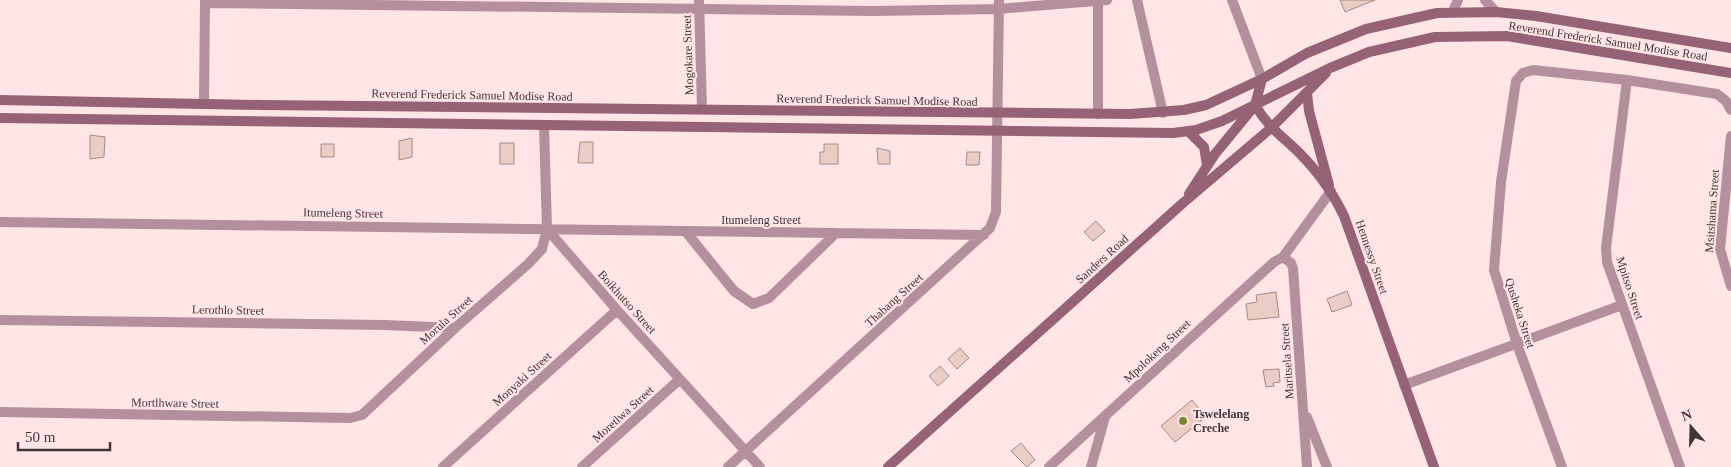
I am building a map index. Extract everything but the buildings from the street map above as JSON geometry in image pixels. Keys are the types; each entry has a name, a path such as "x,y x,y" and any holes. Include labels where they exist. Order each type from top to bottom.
{"main road":[{"name":"Reverend Frederick Samuel Modise Road","path":"0,100 998,114 1163,113 1206,104 1262,79 1307,53 1366,28 1400,19 1453,11 1496,12 1536,16 1731,48"},
{"name":"Reverend Frederick Samuel Modise Road","path":"0,118 1147,133 1188,131 1222,122 1330,68 1386,47 1435,37 1507,36 1731,73"},
{"name":"Sanders Road","path":"888,467 1183,203 1270,128 1330,68"},
{"path":"1183,203 1207,166 1255,105 1262,79"},
{"path":"1307,93 1309,111 1331,191"},
{"name":"Hennessy Street","path":"1255,105 1270,128 1291,145 1331,191 1344,216 1434,467"},
{"path":"1188,131 1204,147 1207,166"}],"street":[{"path":"1138,0 1163,113"},
{"path":"1232,0 1262,79"},
{"path":"1453,11 1458,0"},
{"path":"1485,0 1496,12"},
{"path":"204,103 205,1 699,5 999,4 1103,1 1098,114"},
{"name":"Thabang Street","path":"728,467 984,235 994,220 996,212 999,4"},
{"name":"Mogokare Street","path":"699,5 702,110"},
{"name":"Qusheka Street","path":"1562,467 1496,282 1493,257 1514,85 1523,74 1539,70 1627,80"},
{"path":"1627,80 1717,94 1726,102 1731,110"},
{"name":"Mpitso Street","path":"1627,80 1606,248 1609,270 1680,467"},
{"path":"544,125 547,230"},
{"name":"Msitshama Street","path":"1731,136 1720,249 1731,286"},
{"name":"Mpolokeng Street","path":"1049,467 1274,262 1283,257 1331,191"},
{"name":"Itumeleng Street","path":"0,222 984,235"},
{"name":"Boikhutso Street","path":"547,230 760,467"},
{"name":"Morula Street","path":"350,418 366,412 455,328 538,254 547,230"},
{"path":"686,232 734,291 753,304 769,298 836,233"},
{"name":"Maritsela Street","path":"1283,257 1291,263 1293,268 1307,467"},
{"path":"1404,385 1622,305"},
{"name":"Monyaki Street","path":"443,467 617,310"},
{"name":"Lerothlo Street","path":"0,320 385,325 455,328"},
{"name":"Moretlwa Street","path":"582,467 680,379"},
{"path":"1304,410 1327,467"},
{"name":"Mortlhware Street","path":"0,412 350,418"},
{"path":"1091,467 1105,416"}],"place":[{"name":"Tswelelang Creche","path":"1183,421"}]}
